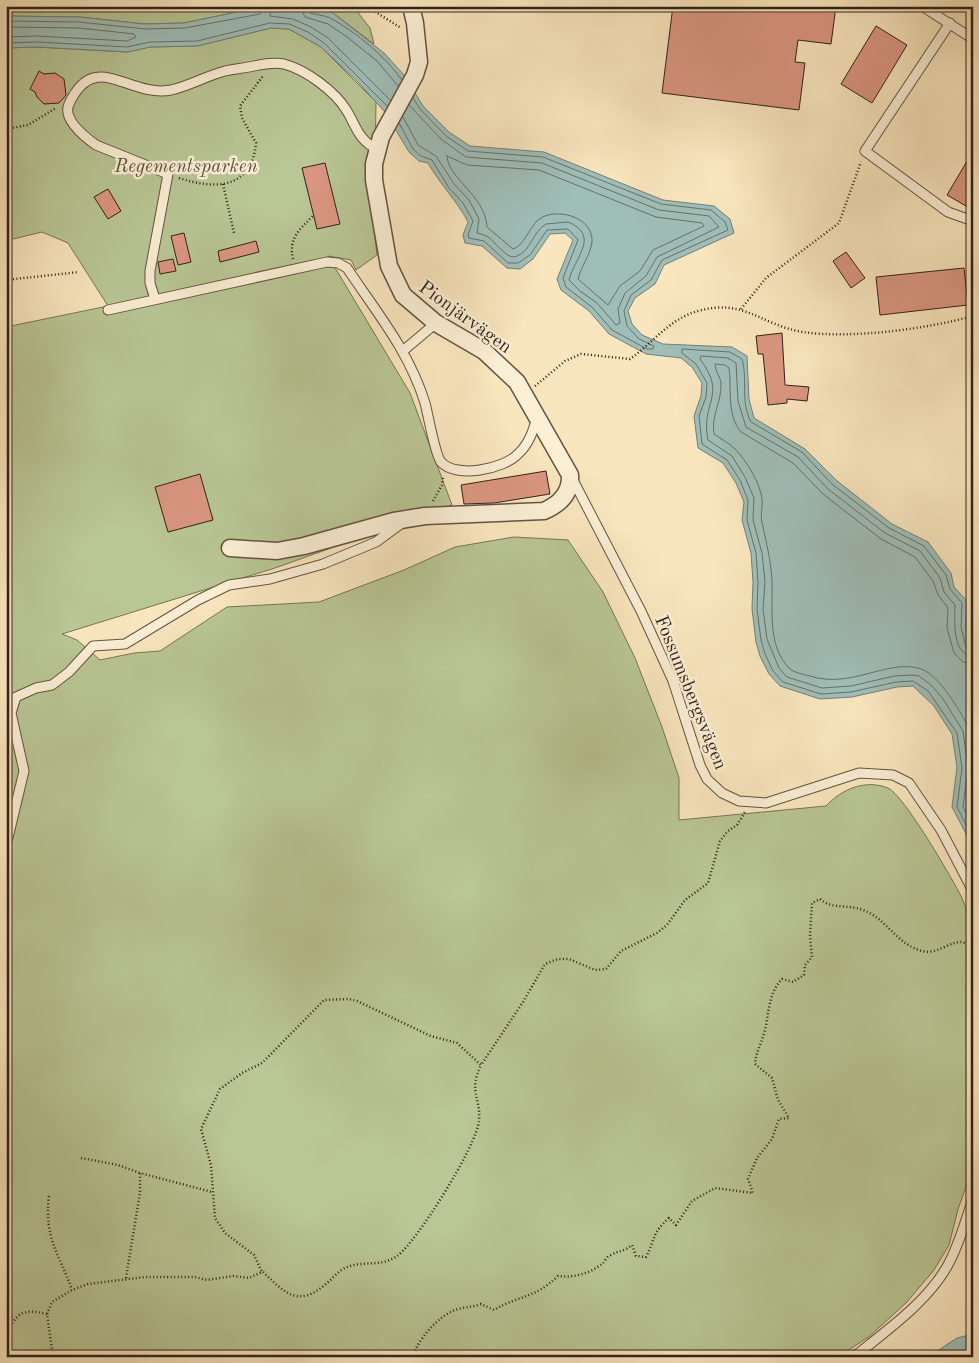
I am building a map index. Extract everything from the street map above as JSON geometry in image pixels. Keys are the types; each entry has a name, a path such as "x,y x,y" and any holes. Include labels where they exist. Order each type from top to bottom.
{"street":[{"name":"Pionjärvägen","path":"411,6 417,36 419,62 415,75 379,143 374,180 388,266 403,295 436,322 484,350 512,377 525,394 570,475"},
{"path":"230,548 258,551 286,549 331,539 394,520 425,516 544,511 558,505 566,494 571,483 570,475"}],"lane":[{"path":"922,6 973,39"},
{"path":"950,23 865,151 948,212 973,221"},
{"path":"155,299 150,282 150,271 168,174 96,145 68,117 68,107 85,81 100,76 133,87 165,90 224,71 274,63 293,67 328,90 344,106 358,134 379,143"},
{"path":"108,310 296,268 327,262 338,263 347,268 404,350 425,403 439,461 447,467 464,471 487,469 508,463 526,446 537,418"},
{"path":"404,350 436,322"},
{"name":"Fossumsbergsvägen","path":"570,475 641,611 673,681 703,772 722,793 739,801 766,803 859,773 893,775 909,783 914,790 941,830 973,891"},
{"path":"6,846 24,771 11,713 16,697 36,688 52,685 69,672 94,646 125,644 198,600 229,585 270,580 323,564 376,542 407,519"},
{"path":"854,1357 906,1313 934,1285 949,1264 961,1237 973,1198"}],"path":[{"path":"96,6 156,6"},
{"path":"366,6 394,22 408,35 417,36"},
{"path":"168,174 198,184 223,184 238,180 244,175 253,162 256,143 242,118 240,106 274,63"},
{"path":"6,129 28,125 56,108"},
{"path":"741,309 766,278 839,223 865,151"},
{"path":"223,184 234,233"},
{"path":"296,268 291,249 292,241 295,234 314,215"},
{"path":"6,280 79,272"},
{"path":"525,394 565,361 581,354 626,359 633,356 664,329 696,311 717,308 741,309 782,327 803,332 828,334 905,329 973,316"},
{"path":"425,516 442,485 443,474 439,461"},
{"path":"481,1065 457,1043 431,1036 357,1000 324,1000 262,1063 242,1073 220,1090 212,1100 201,1129 211,1165 215,1218 226,1233 254,1255 262,1272 285,1294 298,1297 311,1296 340,1271 355,1264 378,1265 398,1256 425,1225 468,1150 479,1121 474,1081 481,1065 523,1002 545,964 558,959 569,959 595,970 606,969 621,951 657,933 667,925 685,900 708,883 720,841 742,817 747,802"},
{"path":"412,1357 421,1338 458,1309 470,1309 481,1304 494,1310 507,1302 532,1295 558,1276 571,1278 585,1273 602,1264 610,1255 622,1252 632,1245 636,1256 646,1257 652,1246 652,1236 659,1227 668,1218 676,1225 692,1201 715,1188 753,1193 748,1179 757,1158 772,1139 778,1119 789,1118 778,1100 772,1078 755,1064 756,1050 765,1030 774,986 782,978 793,982 804,975 804,964 812,957 810,936 812,903 820,898 828,905 863,910 882,922 903,943 922,951 941,950 962,942 973,946"},
{"path":"81,1158 118,1165 170,1183 213,1192"},
{"path":"126,1278 140,1192 140,1173"},
{"path":"49,1196 47,1220 52,1244 72,1290"},
{"path":"53,1357 47,1314 52,1302 72,1290 88,1284 126,1278 176,1277 207,1280 233,1276 249,1278 262,1272"},
{"path":"6,1336 14,1318 25,1312 47,1314"}],"green space":[{"path":"6,6 356,6 359,14 370,28 374,44 333,13 242,11 184,23 144,24 80,17 6,16"},
{"name":"Regementsparken","path":"271,28 289,29 321,47 376,102 374,229 377,255 356,270 351,260 328,256 410,393 452,505 275,568 62,634 77,640 100,660 134,653 160,651 227,607 319,602 404,570 455,547 514,537 568,540 603,592 635,658 662,727 679,778 679,820 826,806 847,790 862,785 879,785 888,788 895,794 916,821 949,874 962,898 973,927 973,1168 958,1209 949,1245 934,1270 906,1303 870,1336 838,1357 6,1357 6,327 108,306 68,243 42,232 9,240 6,249 6,48 36,47 127,52 150,47 197,46"}],"water":[{"path":"274,7 307,7 333,13 384,53 404,75 423,106 449,132 470,146 544,152 663,200 714,206 730,219 734,233 664,265 655,284 635,298 628,311 632,324 642,335 663,344 732,347 747,356 749,399 754,418 805,449 836,480 892,524 928,542 951,573 954,587 967,601 966,627 973,653 973,847 952,807 957,767 952,734 934,706 913,686 897,687 852,697 820,699 780,686 769,674 760,656 756,642 752,609 751,553 742,520 744,502 736,483 723,463 698,448 694,416 701,396 702,383 692,367 681,358 646,354 609,334 589,311 561,290 557,279 573,240 565,233 550,234 533,259 520,269 507,268 482,246 465,243 463,235 468,222 428,163 419,161 409,152 385,112 357,81 321,47 289,29 271,28 197,46 150,47 128,52 36,47 6,48 6,16 80,17 144,24 184,23 242,11"},
{"path":"973,1334 973,1357 928,1357 957,1338"}],"building":[{"path":"673,6 836,6 831,44 798,40 795,62 805,63 799,110 662,93"},
{"path":"876,26 907,45 872,103 841,84"},
{"path":"39,71 44,74 55,73 64,79 66,95 59,103 44,104 35,92 30,89"},
{"path":"973,151 973,210 947,195"},
{"path":"325,163 340,224 317,229 302,168"},
{"path":"108,189 121,211 108,219 94,197"},
{"path":"184,233 191,262 178,265 171,236"},
{"path":"256,241 259,252 220,262 218,251"},
{"path":"846,252 865,278 851,288 833,261"},
{"path":"173,259 176,271 160,274 158,262"},
{"path":"964,268 968,305 880,315 876,277"},
{"path":"782,333 785,385 809,387 807,401 787,399 787,403 768,405 763,354 758,354 756,336"},
{"path":"546,471 550,494 494,503 464,504 461,485"},
{"path":"200,474 213,520 168,532 155,487"}]}
